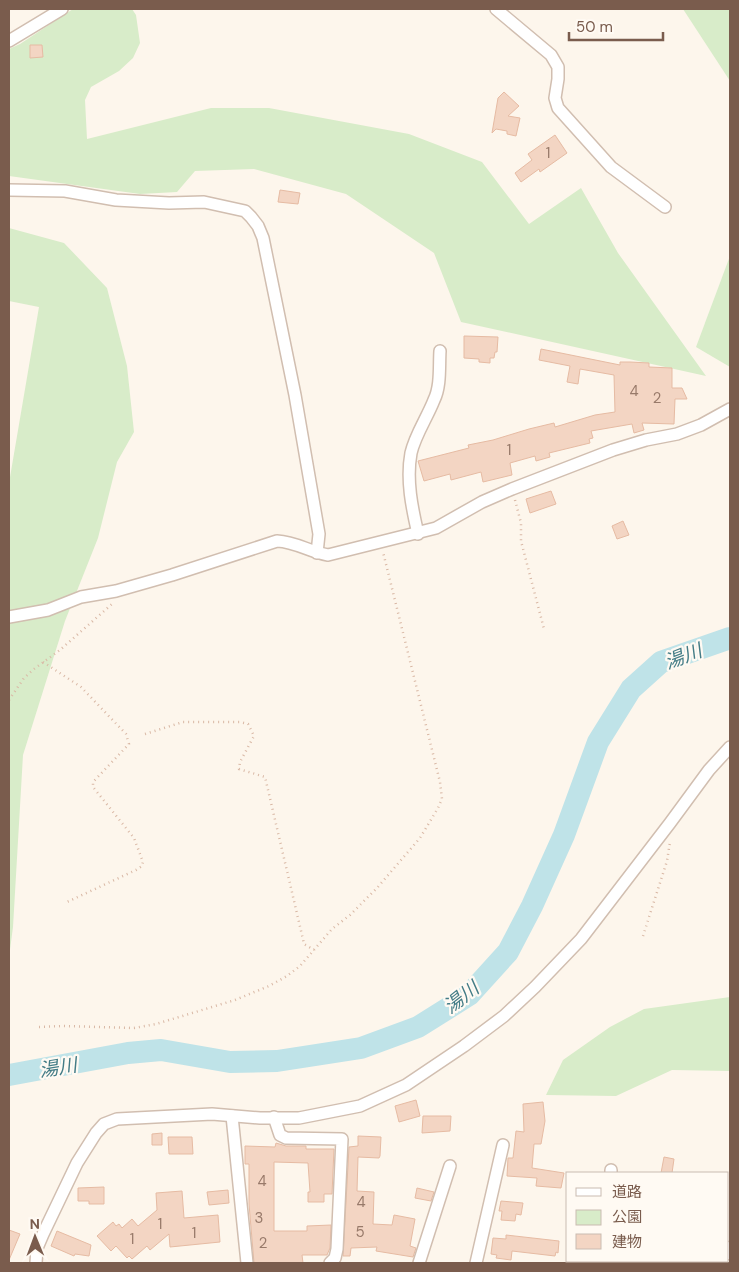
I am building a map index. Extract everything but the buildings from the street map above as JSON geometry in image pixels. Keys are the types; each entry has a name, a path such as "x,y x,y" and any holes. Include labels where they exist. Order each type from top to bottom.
{"street":[{"path":"9,42 62,9"},
{"path":"496,9 551,55 558,67 555,98 558,108 611,168 665,207"},
{"path":"9,190 65,191 116,200 169,203 204,202 245,212 252,217 263,238 295,395 319,534 317,553"},
{"path":"418,534 412,504 411,455 413,445 437,393 440,351"},
{"path":"9,617 48,610 81,597 116,591 277,541 290,542 317,553 328,555 418,534 436,528 482,502 512,489 613,450 646,440 677,434 701,425 730,409"},
{"path":"36,1263 38,1248 43,1234 77,1163 104,1124 117,1119 212,1114 299,1118 360,1106 406,1085 464,1046 504,1016 581,939 709,770 730,747"},
{"path":"232,1116 246,1263"},
{"path":"274,1117 280,1135 286,1138 342,1138 337,1249 335,1258 330,1263"},
{"path":"476,1263 502,1145"},
{"path":"418,1263 450,1166"}],"path":[{"path":"512,489 521,523 521,541 544,629"},
{"path":"39,1027 134,1028 192,1014 235,1000 269,986 293,971 332,929 377,888 420,838 442,799 440,782 380,543"},
{"path":"9,700 24,678 60,650 112,604 117,597 116,591"},
{"path":"43,662 81,687 126,734 130,744 116,756 93,782 93,786 134,838 143,862 142,866 136,870 67,902"},
{"path":"145,734 183,722 240,722 248,724 254,736 240,762 239,768 265,777 304,944 314,950"},
{"path":"643,936 668,861 671,838 670,823"}],"green space":[{"path":"73,9 132,9 136,15 140,43 133,58 119,71 91,87 85,100 87,139 211,108 269,108 409,134 482,162 529,224 581,188 618,253 706,376 461,322 434,253 346,194 254,169 195,171 177,192 140,194 9,176 9,49 20,44"},
{"path":"683,9 730,9 730,81"},
{"path":"9,228 64,243 107,288 127,366 134,432 117,462 98,538 65,621 23,755 13,927 9,957 9,483 39,307 9,301"},
{"path":"730,256 730,367 696,347"},
{"path":"730,997 730,1071 672,1070 616,1096 546,1095 563,1060 610,1027 644,1009"}],"waterway":[{"name":"湯川","path":"9,1075 128,1053 161,1050 230,1062 277,1061 361,1048 418,1027 469,995 508,952 532,906 564,835 598,742 631,689 661,662 730,638"}]}
